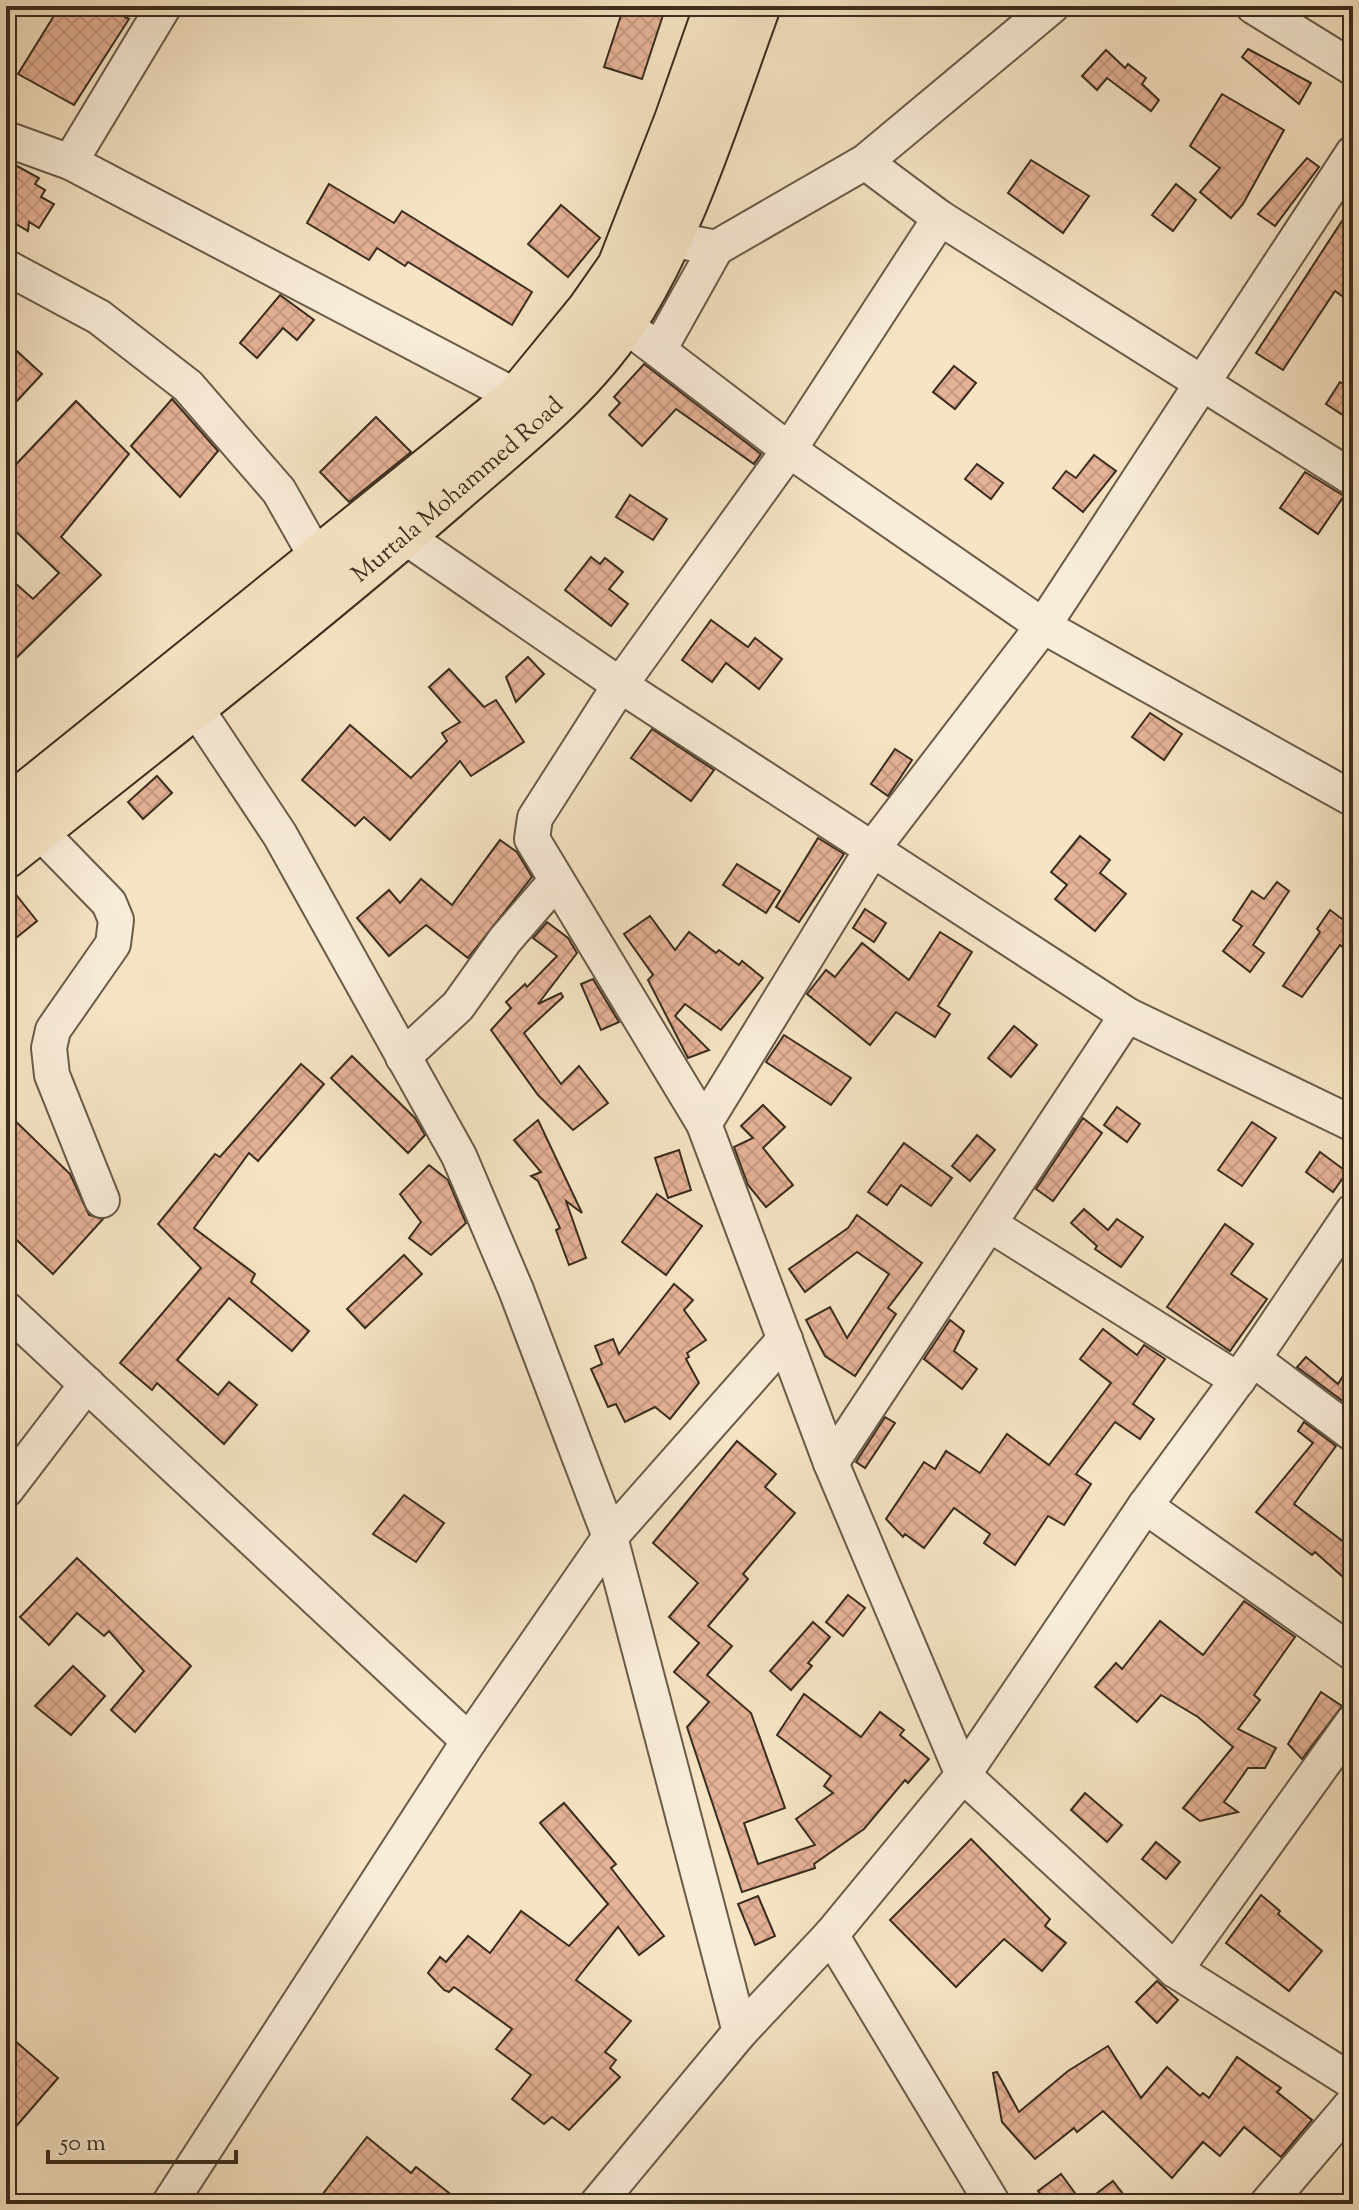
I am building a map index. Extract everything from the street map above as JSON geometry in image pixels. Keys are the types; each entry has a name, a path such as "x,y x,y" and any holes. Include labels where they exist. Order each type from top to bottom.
{"main road":[{"name":"Murtala Mohammed Road","path":"22,820 195,707 404,536 475,453 589,309 619,266 716,6"},
{"name":"Murtala Mohammed Road","path":"6,857 22,820 317,558 475,453 550,409 588,370 624,324 671,239 759,6"}],"street":[{"path":"70,162 164,6"},
{"path":"660,348 716,248 865,162 1052,6"},
{"path":"1253,6 1353,68"},
{"path":"6,139 70,162 517,397"},
{"path":"704,1124 873,848 1043,626 1353,153"},
{"path":"865,162 940,218 1353,478"},
{"path":"940,218 789,450 620,685 535,818 532,839 704,1124 831,1463 963,1775 1175,1970 1353,2082"},
{"path":"671,239 716,248"},
{"path":"6,267 99,317 188,386 279,491 317,558"},
{"path":"624,324 660,348 789,450 1043,626 1353,799"},
{"path":"404,536 620,685 1127,1015 1353,1124"},
{"path":"195,707 280,835 459,1156 516,1290 610,1537 740,2032"},
{"path":"22,820 109,903 116,920 113,944 53,1030 49,1048 52,1075 102,1200"},
{"path":"403,1057 458,1006 505,940 556,881"},
{"path":"831,1463 1127,1015"},
{"path":"597,2204 740,2032 831,1935 963,1775 1145,1506 1246,1369 1353,1211"},
{"path":"989,1224 1246,1369 1353,1434"},
{"path":"6,1309 469,1741"},
{"path":"169,2204 469,1741 610,1537 785,1339"},
{"path":"6,1490 87,1384"},
{"path":"1145,1506 1353,1653"},
{"path":"1175,1970 1353,1722"},
{"path":"831,1935 993,2204"},
{"path":"1267,2204 1353,2103"}],"building":[{"path":"60,6 131,6 125,17 129,19 74,105 18,74"},
{"path":"624,6 666,6 642,79 604,67"},
{"path":"1248,49 1311,83 1299,104 1242,57"},
{"path":"1106,50 1125,68 1128,64 1146,78 1142,84 1159,100 1151,111 1107,78 1097,90 1082,76"},
{"path":"1222,94 1284,130 1243,204 1231,218 1200,192 1220,168 1190,146"},
{"path":"1307,158 1319,167 1275,226 1258,214"},
{"path":"6,160 39,178 35,184 45,190 41,197 54,204 39,228 29,222 28,231 6,218"},
{"path":"1031,160 1089,196 1063,233 1008,193"},
{"path":"329,184 394,223 402,211 532,292 512,325 408,262 405,266 377,248 369,260 307,223"},
{"path":"1176,184 1196,200 1173,231 1152,215"},
{"path":"1353,204 1353,304 1335,291 1283,370 1256,353"},
{"path":"561,205 600,238 568,277 528,244"},
{"path":"280,295 314,320 297,340 283,328 257,358 240,343"},
{"path":"6,341 42,374 6,413"},
{"path":"644,364 761,454 754,464 676,409 642,446 609,415 620,403 614,397"},
{"path":"954,366 976,383 955,409 933,392"},
{"path":"1340,382 1353,390 1353,422 1326,404"},
{"path":"172,399 218,451 180,497 131,446"},
{"path":"76,401 129,454 61,537 101,575 6,668 6,575 33,599 59,573 6,522 6,475"},
{"path":"376,417 411,452 349,502 320,472"},
{"path":"1094,455 1116,471 1083,512 1053,488 1066,471 1076,478"},
{"path":"977,464 1003,483 991,499 965,479"},
{"path":"1305,472 1344,496 1318,534 1280,508"},
{"path":"630,495 667,519 653,540 616,517"},
{"path":"591,557 600,564 605,558 623,572 609,589 628,604 611,626 565,590"},
{"path":"711,620 748,647 755,638 782,659 759,689 726,663 712,682 682,660"},
{"path":"528,657 544,674 516,702 506,677"},
{"path":"449,669 484,707 496,700 524,742 471,776 460,761 390,840 364,817 355,826 302,780 350,725 411,778 447,741 442,733 460,722 429,687"},
{"path":"1150,713 1182,734 1164,760 1132,737"},
{"path":"652,729 714,770 691,801 631,758"},
{"path":"895,749 912,760 888,796 871,784"},
{"path":"157,776 172,793 143,819 128,802"},
{"path":"1080,836 1110,860 1100,873 1126,894 1095,931 1055,899 1067,885 1051,872"},
{"path":"818,838 844,854 799,922 776,907"},
{"path":"500,840 517,852 532,877 468,958 426,925 389,956 357,918 389,890 400,903 421,879 452,905"},
{"path":"737,864 780,891 766,913 723,885"},
{"path":"6,882 37,921 6,946"},
{"path":"1277,882 1289,891 1253,945 1264,953 1250,972 1223,951 1242,926 1233,920 1252,891 1264,899"},
{"path":"865,909 886,923 874,942 853,928"},
{"path":"1330,910 1353,927 1353,935 1344,948 1340,945 1302,997 1283,986 1320,932 1317,929"},
{"path":"650,916 675,950 689,932 716,953 719,950 739,965 742,961 763,978 721,1030 685,1004 675,1016 709,1050 688,1058 648,980 653,975 624,934"},
{"path":"547,922 568,938 577,953 538,1004 561,993 563,997 524,1033 561,1084 579,1066 608,1103 573,1130 538,1095 491,1030 511,1008 506,1002 525,984 527,987 557,956 533,938"},
{"path":"940,932 972,952 938,1006 950,1014 935,1037 896,1012 870,1045 807,994 826,970 835,977 862,943 909,980"},
{"path":"593,979 619,1022 601,1030 581,984"},
{"path":"1014,1026 1037,1045 1011,1077 988,1058"},
{"path":"784,1035 851,1078 831,1105 766,1062"},
{"path":"352,1056 415,1118 425,1135 408,1153 331,1078"},
{"path":"301,1064 324,1084 258,1161 249,1153 194,1228 255,1274 251,1282 309,1331 292,1351 229,1298 177,1360 218,1395 229,1382 257,1405 224,1444 157,1383 152,1390 120,1363 201,1268 158,1224 215,1154 220,1157"},
{"path":"763,1105 785,1127 763,1148 793,1185 766,1207 748,1185 734,1147 753,1138 741,1126"},
{"path":"1117,1107 1140,1124 1127,1142 1104,1125"},
{"path":"6,1112 70,1174 89,1215 103,1219 53,1274 6,1230"},
{"path":"1083,1118 1102,1133 1053,1201 1036,1189"},
{"path":"538,1120 582,1213 566,1201 586,1258 569,1265 556,1230 560,1228 538,1181 531,1176 541,1172 514,1140"},
{"path":"1252,1122 1276,1138 1242,1186 1218,1170"},
{"path":"977,1135 995,1150 970,1181 952,1166"},
{"path":"904,1143 952,1178 931,1206 901,1185 887,1205 868,1192"},
{"path":"679,1150 691,1190 668,1198 655,1158"},
{"path":"1320,1152 1347,1172 1333,1192 1306,1172"},
{"path":"429,1165 448,1180 466,1223 431,1255 409,1238 421,1222 400,1194"},
{"path":"657,1194 702,1226 666,1275 622,1242"},
{"path":"1084,1209 1108,1230 1117,1219 1143,1237 1121,1267 1095,1249 1097,1246 1071,1223"},
{"path":"857,1215 922,1263 888,1308 896,1314 855,1376 825,1356 806,1320 830,1307 847,1338 889,1274 857,1252 805,1292 789,1269 848,1228"},
{"path":"1225,1224 1253,1244 1231,1274 1267,1299 1230,1351 1167,1307"},
{"path":"404,1255 422,1274 365,1328 347,1309"},
{"path":"674,1284 693,1300 684,1310 706,1340 687,1353 689,1357 686,1359 699,1383 670,1419 655,1407 625,1422 616,1404 608,1407 591,1369 602,1364 595,1346 613,1339 619,1354"},
{"path":"950,1320 964,1331 954,1351 977,1369 962,1389 924,1359"},
{"path":"1103,1329 1137,1355 1144,1345 1165,1359 1133,1404 1154,1419 1140,1439 1115,1422 1076,1474 1091,1484 1064,1525 1048,1516 1015,1565 984,1543 990,1534 954,1508 924,1548 905,1534 903,1537 886,1519 924,1462 935,1469 946,1451 980,1473 1007,1434 1049,1465 1111,1383 1080,1359"},
{"path":"1306,1357 1338,1384 1353,1360 1352,1408 1297,1367"},
{"path":"885,1417 895,1423 865,1468 856,1462"},
{"path":"1304,1422 1336,1446 1294,1504 1353,1549 1353,1586 1315,1552 1312,1555 1256,1512 1313,1443 1298,1431"},
{"path":"737,1441 776,1474 765,1487 795,1513 743,1574 748,1579 708,1626 732,1646 707,1675 751,1713 785,1808 744,1823 758,1864 815,1845 796,1819 833,1793 824,1786 831,1776 777,1735 804,1694 861,1737 880,1712 904,1730 900,1735 929,1759 908,1783 905,1780 864,1829 814,1864 815,1868 742,1892 687,1727 709,1702 674,1672 699,1643 669,1617 698,1583 653,1543"},
{"path":"404,1495 444,1523 416,1562 373,1534"},
{"path":"77,1558 191,1666 135,1732 111,1710 144,1671 109,1631 104,1636 77,1613 49,1645 20,1617"},
{"path":"848,1595 865,1608 843,1636 826,1622"},
{"path":"1244,1601 1295,1637 1254,1695 1260,1700 1238,1729 1276,1748 1265,1768 1248,1768 1224,1802 1238,1812 1200,1821 1183,1808 1233,1747 1198,1717 1161,1695 1137,1722 1095,1687 1116,1663 1122,1669 1160,1621 1203,1655"},
{"path":"813,1622 830,1637 808,1663 812,1666 791,1690 770,1671"},
{"path":"73,1666 105,1696 71,1735 35,1706"},
{"path":"1321,1692 1342,1706 1302,1759 1288,1744"},
{"path":"1085,1793 1122,1825 1107,1842 1071,1810"},
{"path":"564,1803 616,1864 611,1868 664,1936 639,1955 618,1927 576,1980 631,2021 605,2052 616,2060 610,2068 620,2077 569,2130 552,2117 544,2124 512,2099 531,2075 496,2049 512,2029 454,1987 449,1992 444,1990 428,1973 440,1957 446,1962 468,1936 490,1953 521,1911 569,1946 608,1904 540,1823"},
{"path":"971,1839 1050,1919 1045,1926 1066,1943 1042,1971 1004,1939 956,1987 890,1920"},
{"path":"1156,1842 1180,1862 1166,1879 1142,1859"},
{"path":"1261,1895 1280,1911 1278,1914 1322,1951 1289,1991 1226,1943"},
{"path":"758,1896 775,1936 755,1945 738,1904"},
{"path":"1157,1981 1178,2000 1157,2023 1136,2002"},
{"path":"6,2033 58,2078 6,2138"},
{"path":"1108,2046 1141,2098 1167,2067 1200,2096 1203,2093 1209,2098 1237,2057 1281,2088 1277,2092 1312,2120 1281,2157 1244,2127 1220,2156 1203,2142 1172,2178 1103,2111 1077,2132 1074,2128 1035,2159 1002,2122 993,2073 997,2072 1019,2112 1068,2071"},
{"path":"367,2137 411,2173 416,2167 463,2204 315,2204"},
{"path":"1061,2174 1083,2204 1047,2204 1038,2191"},
{"path":"1113,2181 1131,2204 1083,2204"}]}
